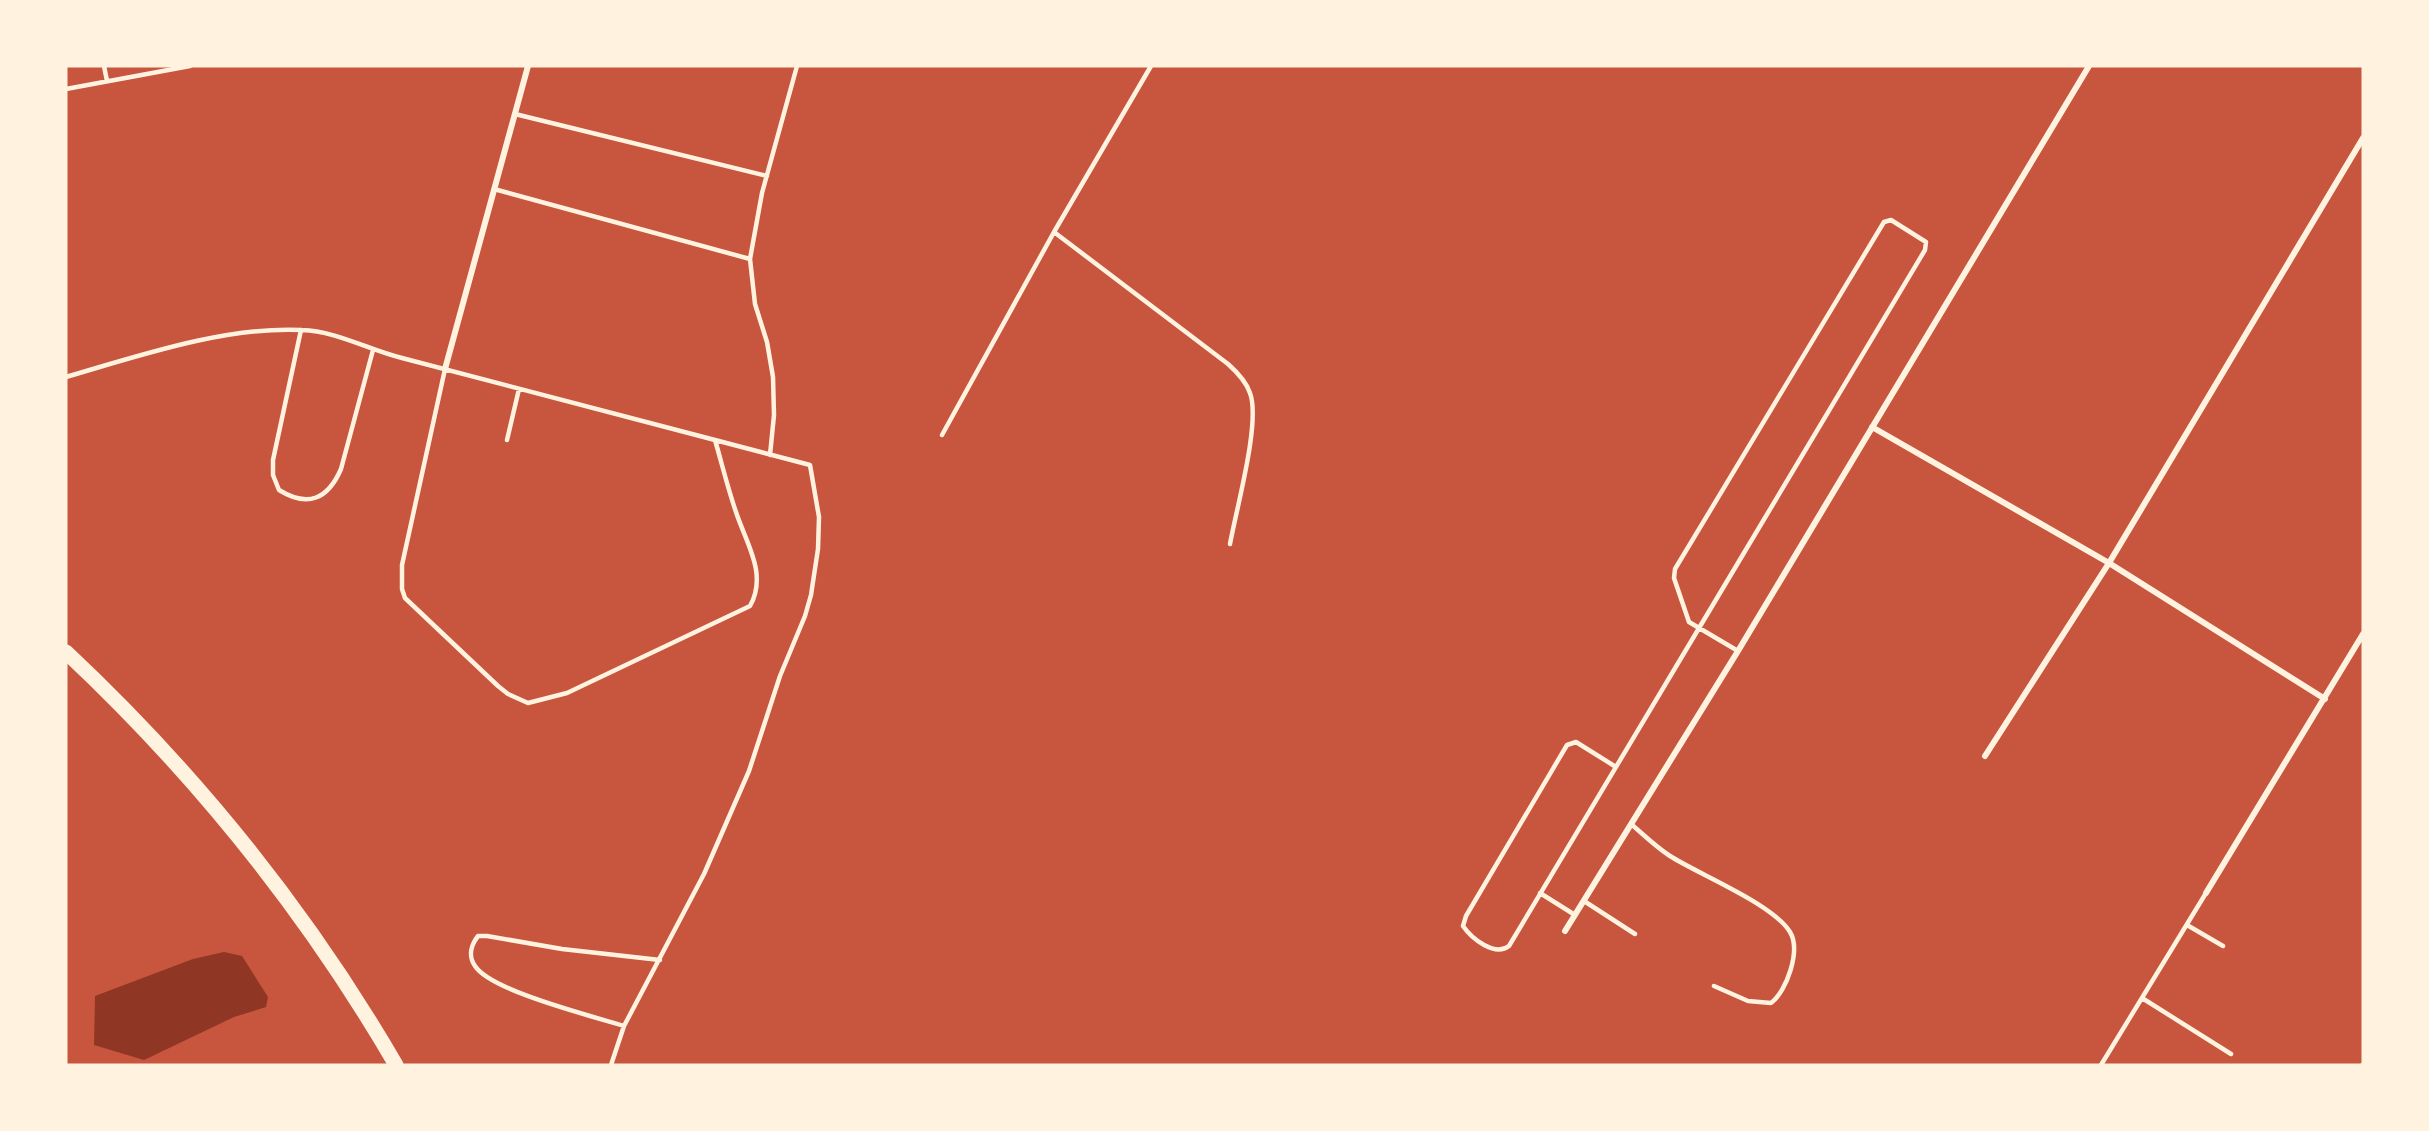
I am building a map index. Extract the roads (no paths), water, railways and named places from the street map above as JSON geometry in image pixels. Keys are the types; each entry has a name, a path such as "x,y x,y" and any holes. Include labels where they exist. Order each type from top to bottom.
{"highway":[{"path":"66,652 144,729 219,812 332,961 396,1065"}],"street":[{"path":"445,369 528,66"},
{"path":"1565,931 1738,651 2089,66"},
{"path":"1985,756 2109,562 2363,138"},
{"path":"1872,427 2109,562 2325,699"},
{"path":"2206,893 2363,634"}],"lane":[{"path":"104,66 107,81"},
{"path":"66,88 190,66"},
{"path":"770,455 774,415 773,377 767,342 755,304 750,259 754,228 797,66"},
{"path":"942,435 1054,232 1151,66"},
{"path":"514,114 767,176"},
{"path":"494,189 750,259"},
{"path":"1616,768 1576,742 1567,745 1466,916 1463,926 1469,934 1495,950 1503,950 1509,946 1540,893 1616,768 1699,628 1925,250 1926,242 1891,220 1884,222 1675,569 1674,578 1685,617 1699,628 1738,651"},
{"path":"1054,232 1228,364 1240,375 1250,392 1254,422 1230,544"},
{"path":"301,330 273,460 273,475 279,490 297,498 310,500 320,497 335,485 374,350"},
{"path":"66,376 173,346 260,332 301,330 325,333 374,350 810,465 819,516 817,559 811,595 780,676 749,771 705,874 624,1026 611,1065"},
{"path":"445,369 402,565 402,589 405,598 498,686 508,694 528,703 567,693 750,606 755,597 756,585 754,555 736,514 715,440"},
{"path":"507,440 519,389"},
{"path":"1631,825 1669,855 1783,923 1791,934 1794,947 1792,962 1783,989 1771,1003 1748,1001 1714,986"},
{"path":"1540,893 1575,915"},
{"path":"2101,1065 2206,893"},
{"path":"1584,901 1635,934"},
{"path":"2187,925 2223,945"},
{"path":"624,1026 515,991 495,982 474,966 471,958 472,945 478,936 487,936 562,949 660,960"},
{"path":"2142,998 2231,1054"}]}
